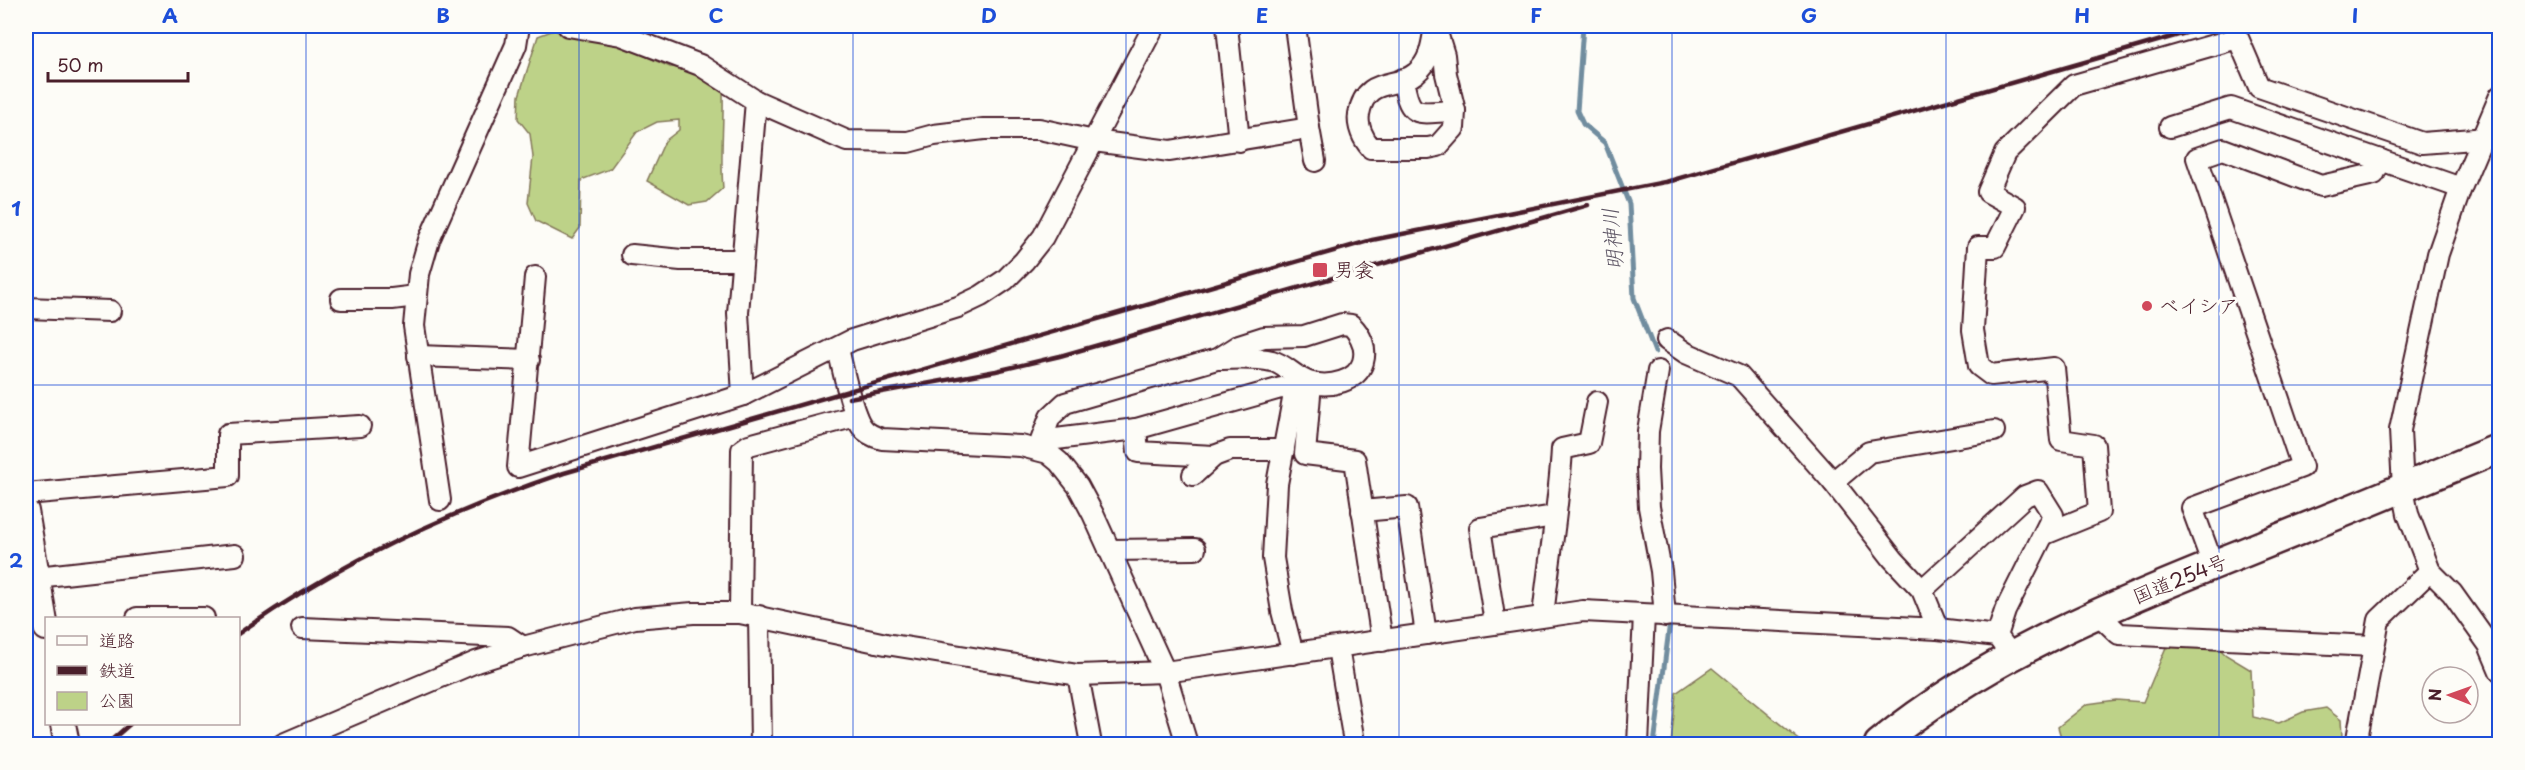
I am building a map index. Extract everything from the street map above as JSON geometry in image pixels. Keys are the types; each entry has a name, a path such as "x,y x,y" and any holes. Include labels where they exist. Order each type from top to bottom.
{"highway":[{"name":"国道254号","path":"1879,744 2004,645 2097,613 2499,448"}],"main road":[{"path":"26,511 37,577 41,619"},
{"path":"63,725 67,744"}],"street":[{"path":"440,500 414,326 419,274 429,240 516,45 519,26"},
{"path":"568,26 621,35 700,65 756,101 847,141 908,142 934,135 984,129 1039,129 1094,141 1170,152 1309,128"},
{"path":"535,277 518,467 743,394 852,340 958,307 981,296 1005,280 1043,237 1154,26"},
{"path":"1227,26 1239,141"},
{"path":"1296,26 1309,128 1316,161"},
{"path":"1435,26 1444,54 1446,74 1455,111 1454,128 1438,146 1371,148 1364,141 1358,120 1361,103 1378,86 1415,75 1431,52 1435,26"},
{"path":"2044,534 2099,512 2094,445 2061,440 2054,368 1991,375 1979,366 1973,330 1978,247 1995,247 2015,207 1988,192 2005,153 2074,85 2238,38 2259,87 2422,143 2491,138"},
{"path":"1403,79 1406,100 1411,108 1418,112 1455,111"},
{"path":"2499,96 2491,138 2461,188 2438,254 2400,430 2403,489 2408,514 2430,571 2452,592 2488,645 2499,671"},
{"path":"743,394 738,323 741,260 756,101"},
{"path":"2170,127 2231,108 2461,188"},
{"path":"2213,565 2192,508 2301,467 2197,158 2223,149 2321,186 2374,174 2381,160"},
{"path":"632,255 681,260 741,260"},
{"path":"341,299 392,299 416,296"},
{"path":"26,308 110,311"},
{"path":"1038,449 1050,417 1065,403 1217,359 1239,345 1264,337 1304,336 1342,324 1351,325 1360,335 1364,352 1360,369 1349,379 1341,382 1311,383 1270,360 1217,359"},
{"path":"1667,340 1686,353 1739,376 1833,482 1893,559 1922,590 1938,629"},
{"path":"838,348 856,416 863,428 882,439 1021,446 1038,449 1059,462 1078,486 1165,672 1187,744"},
{"path":"418,356 529,360"},
{"path":"1658,371 1648,431 1647,469 1649,507 1662,571 1665,616"},
{"path":"1311,383 1305,454 1355,460 1382,641"},
{"path":"1038,449 1056,439 1136,429 1281,388 1295,389 1277,484 1273,558 1282,611 1293,654"},
{"path":"1543,616 1554,516 1560,488 1562,449 1589,443 1597,402"},
{"path":"760,744 749,615 742,450 748,445 856,416"},
{"path":"26,494 228,476 228,434 360,426"},
{"path":"1136,429 1138,452 1214,456"},
{"path":"1833,482 1869,452 1994,431"},
{"path":"1193,475 1214,456 1230,450 1284,450"},
{"path":"283,744 476,662 523,647 635,618 693,613 749,615 886,644 1078,675 1165,672 1583,611 1938,629 2004,645 2005,611 2053,515 2038,491 2025,496 1922,590"},
{"path":"1362,511 1407,507 1426,634"},
{"path":"1495,623 1480,528 1554,516"},
{"path":"1109,550 1195,549"},
{"path":"37,577 235,555"},
{"path":"2356,744 2379,620 2430,571"},
{"path":"2097,613 2119,634 2373,646"},
{"path":"1638,744 1644,615"},
{"path":"302,628 487,635 508,637 523,647"},
{"path":"1338,648 1353,736"},
{"path":"1078,675 1091,744"}],"green space":[{"path":"554,30 609,40 670,67 694,69 723,92 723,188 707,202 689,205 647,181 665,141 679,130 679,120 657,122 637,132 610,169 581,180 580,228 572,239 536,221 528,203 533,157 530,134 518,119 519,96 538,36"},
{"path":"2202,632 2226,655 2251,670 2253,717 2279,723 2303,712 2326,708 2341,720 2342,736 2330,744 2063,744 2058,727 2087,704 2116,700 2143,702 2172,633"},
{"path":"1712,668 1805,744 1671,744 1676,693"}],"waterway":[{"name":"明神川","path":"1583,26 1577,111 1583,124 1605,143 1629,204 1634,298 1655,352"},
{"name":"明神川","path":"1654,744 1670,622"}],"railway":[{"path":"1666,182 2210,26"},
{"path":"240,633 315,584 395,542 436,522 564,473 1372,240 1675,180"},
{"path":"849,398 996,371 1060,356 1588,205"},
{"path":"107,744 129,725"}],"place":[{"name":"男衾","path":"1320,270"},
{"name":"ベイシア","path":"2147,306"}]}
